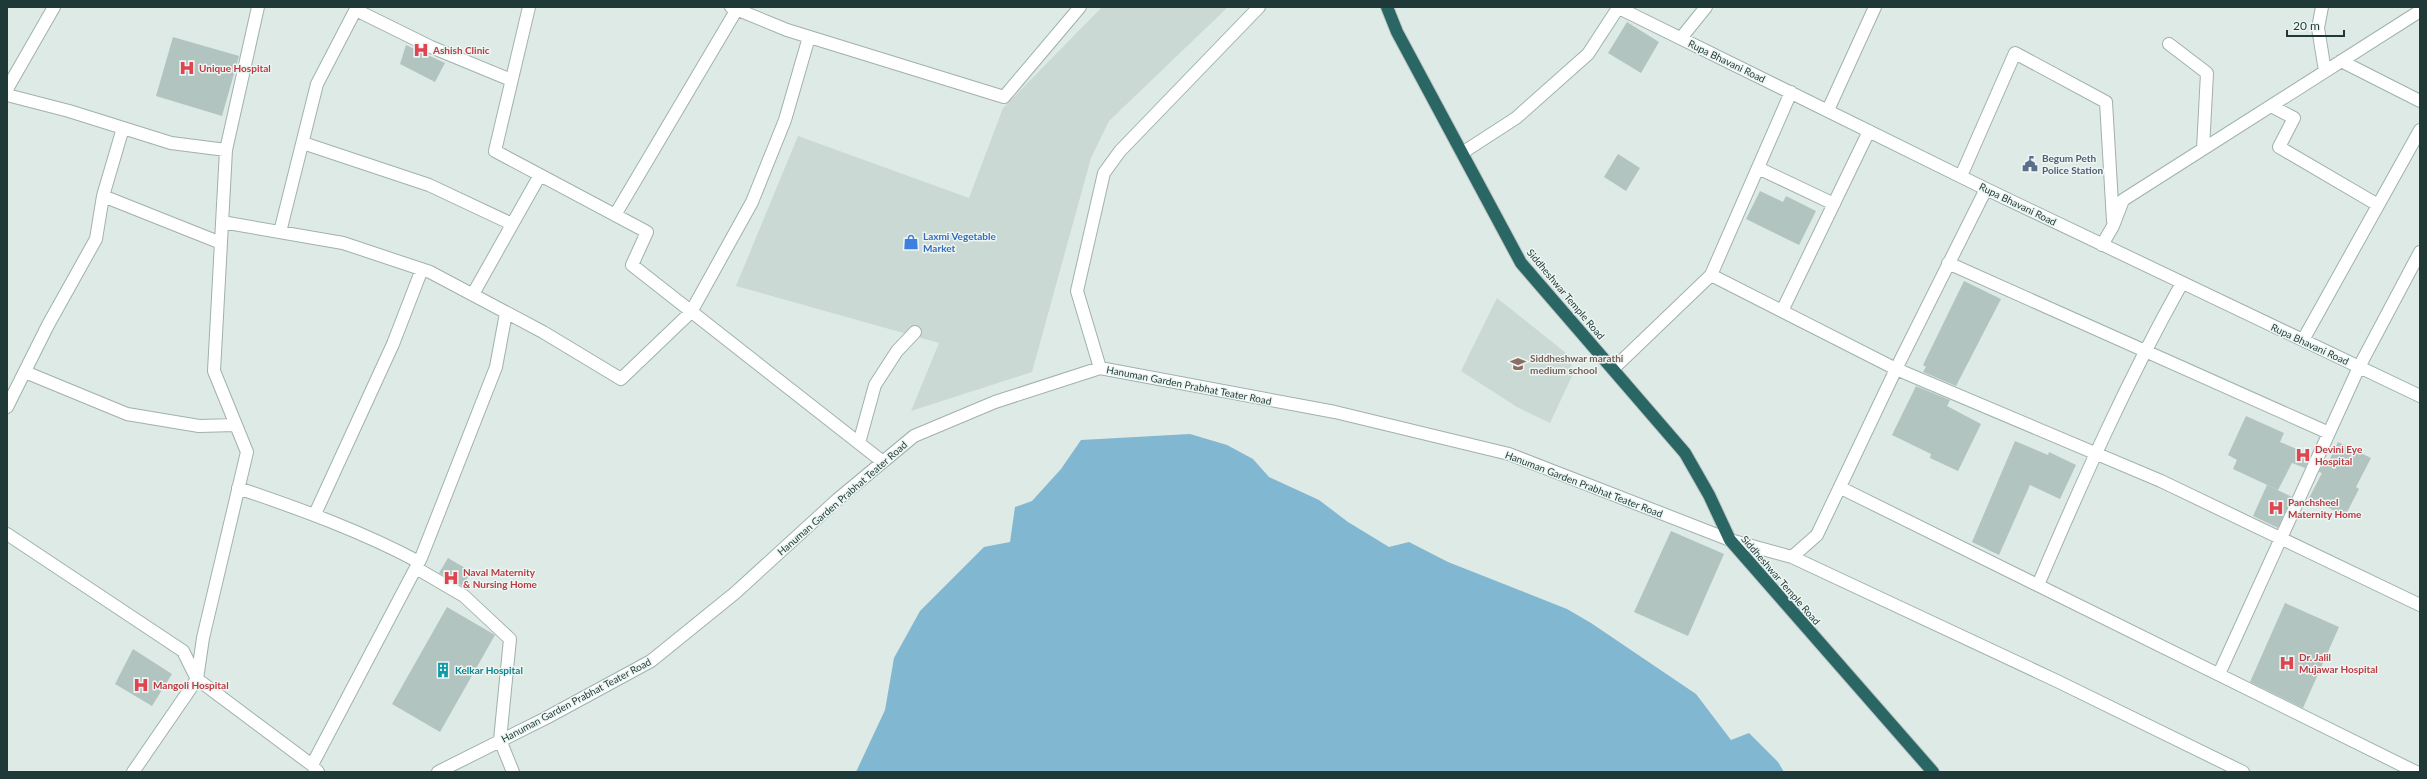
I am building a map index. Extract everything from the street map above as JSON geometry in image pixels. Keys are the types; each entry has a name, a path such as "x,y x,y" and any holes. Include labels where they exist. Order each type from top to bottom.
{"highway":[{"name":"Siddheshwar Temple Road","path":"1387,7 1397,32 1521,263 1685,453 1709,496 1730,540 1934,772"}],"street":[{"path":"7,89 54,7"},
{"path":"133,772 196,679 203,638 246,452 214,371 226,150 258,7"},
{"path":"529,7 495,152 647,232 632,265 883,462"},
{"path":"615,215 734,8 809,37 1004,97 1080,7"},
{"path":"1100,368 1077,291 1104,172 1120,151 1259,7"},
{"path":"1462,153 1516,118 1588,54 1618,7"},
{"name":"Rupa Bhavani Road","path":"1618,7 1986,189 2420,396"},
{"path":"1681,38 1706,7"},
{"path":"1828,110 1875,7"},
{"path":"2322,7 2318,28 2325,71"},
{"path":"280,232 317,84 357,9 432,47 511,80"},
{"path":"2102,245 2113,226 2123,200 2420,11"},
{"path":"222,222 344,243 422,269 473,294 621,379 691,312 752,202 785,120 809,37"},
{"path":"2169,44 2206,73 2202,149"},
{"path":"1961,176 2015,53 2106,102 2113,226"},
{"path":"2341,61 2420,101"},
{"path":"1613,369 1711,275 1791,92"},
{"path":"7,95 69,110 171,144 226,150"},
{"path":"2271,106 2294,118 2280,147 2378,205"},
{"path":"7,407 96,239 103,196 123,128"},
{"path":"2303,340 2420,130"},
{"path":"1782,311 1869,131"},
{"path":"302,143 429,185 512,224"},
{"path":"1758,168 1834,204"},
{"path":"473,294 540,175"},
{"path":"1792,557 1817,535 1841,488 1896,369 1986,189"},
{"path":"103,196 221,243"},
{"path":"2219,674 2359,367 2420,252"},
{"path":"1948,264 2329,433"},
{"path":"315,514 393,344 422,269"},
{"path":"1711,275 1896,369 2161,481 2420,605"},
{"path":"2038,585 2095,452 2143,351 2182,283"},
{"path":"7,534 183,651 196,679 315,768 417,565 496,367 506,313"},
{"path":"859,443 874,384 897,351 915,332"},
{"name":"Hanuman Garden Prabhat Teater Road","path":"443,771 651,661 735,594 838,499 914,436 995,402 1100,368 1335,412 1510,454 1730,540 1792,557 2057,681 2243,772"},
{"path":"25,372 127,414 199,426 236,425"},
{"path":"238,488 315,514 389,546 464,596 510,638 500,740 513,772"},
{"path":"1841,488 2416,772"}],"shaded area":[{"name":"Laxmi Vegetable Market","path":"1102,7 1228,7 1109,121 1091,158 1032,372 911,411 939,343 736,286 798,136 969,198 1003,108"},
{"name":"Siddheshwar marathi medium school","path":"1497,298 1571,357 1572,376 1550,423 1517,407 1461,371"}],"water":[{"path":"1190,434 1227,445 1253,459 1269,477 1319,500 1348,522 1389,547 1409,542 1448,562 1567,609 1591,623 1696,694 1731,740 1749,733 1778,762 1784,772 856,772 885,710 894,658 920,611 984,547 1010,542 1015,507 1032,501 1061,469 1081,440"}],"building":[{"path":"1627,22 1659,42 1641,73 1608,53"},
{"name":"Unique Hospital","path":"173,37 239,56 222,116 156,96"},
{"path":"406,45 445,63 435,82 400,64"},
{"path":"1618,154 1640,168 1626,191 1604,177"},
{"path":"1760,191 1783,202 1786,196 1816,211 1799,245 1746,219"},
{"path":"1964,281 2001,299 1956,386 1923,372 1926,367 1923,365"},
{"path":"1916,386 1950,400 1947,406 1981,424 1958,471 1930,458 1931,454 1892,435"},
{"path":"2246,416 2284,433 2280,442 2311,455 2305,468 2292,463 2278,490 2233,469 2237,460 2228,455"},
{"path":"2015,441 2048,455 2049,452 2076,465 2060,499 2030,485 1999,555 1972,542"},
{"path":"2338,442 2371,458 2356,487 2359,489 2345,516 2309,498 2322,473 2319,472 2324,461 2328,463"},
{"path":"2267,485 2292,497 2278,528 2253,516"},
{"path":"1671,531 1724,554 1688,636 1634,612"},
{"path":"448,558 472,572 462,586 439,573"},
{"path":"2285,603 2339,627 2303,708 2250,682"},
{"name":"Kelkar Hospital","path":"447,607 495,635 440,732 392,704"},
{"path":"133,649 172,674 152,706 115,684"}],"place":[{"name":"Ashish Clinic","path":"421,50"},
{"name":"Unique Hospital","path":"187,68"},
{"name":"Begum Peth Police Station","path":"2030,164"},
{"name":"Laxmi Vegetable Market","path":"911,242"},
{"name":"Siddheshwar marathi medium school","path":"1518,364"},
{"name":"Devini Eye Hospital","path":"2303,455"},
{"name":"Panchsheel Maternity Home","path":"2276,508"},
{"name":"Naval Maternity & Nursing Home","path":"451,578"},
{"name":"Dr. Jalil Mujawar Hospital","path":"2287,663"},
{"name":"Kelkar Hospital","path":"443,670"},
{"name":"Mangoli Hospital","path":"141,685"}]}
